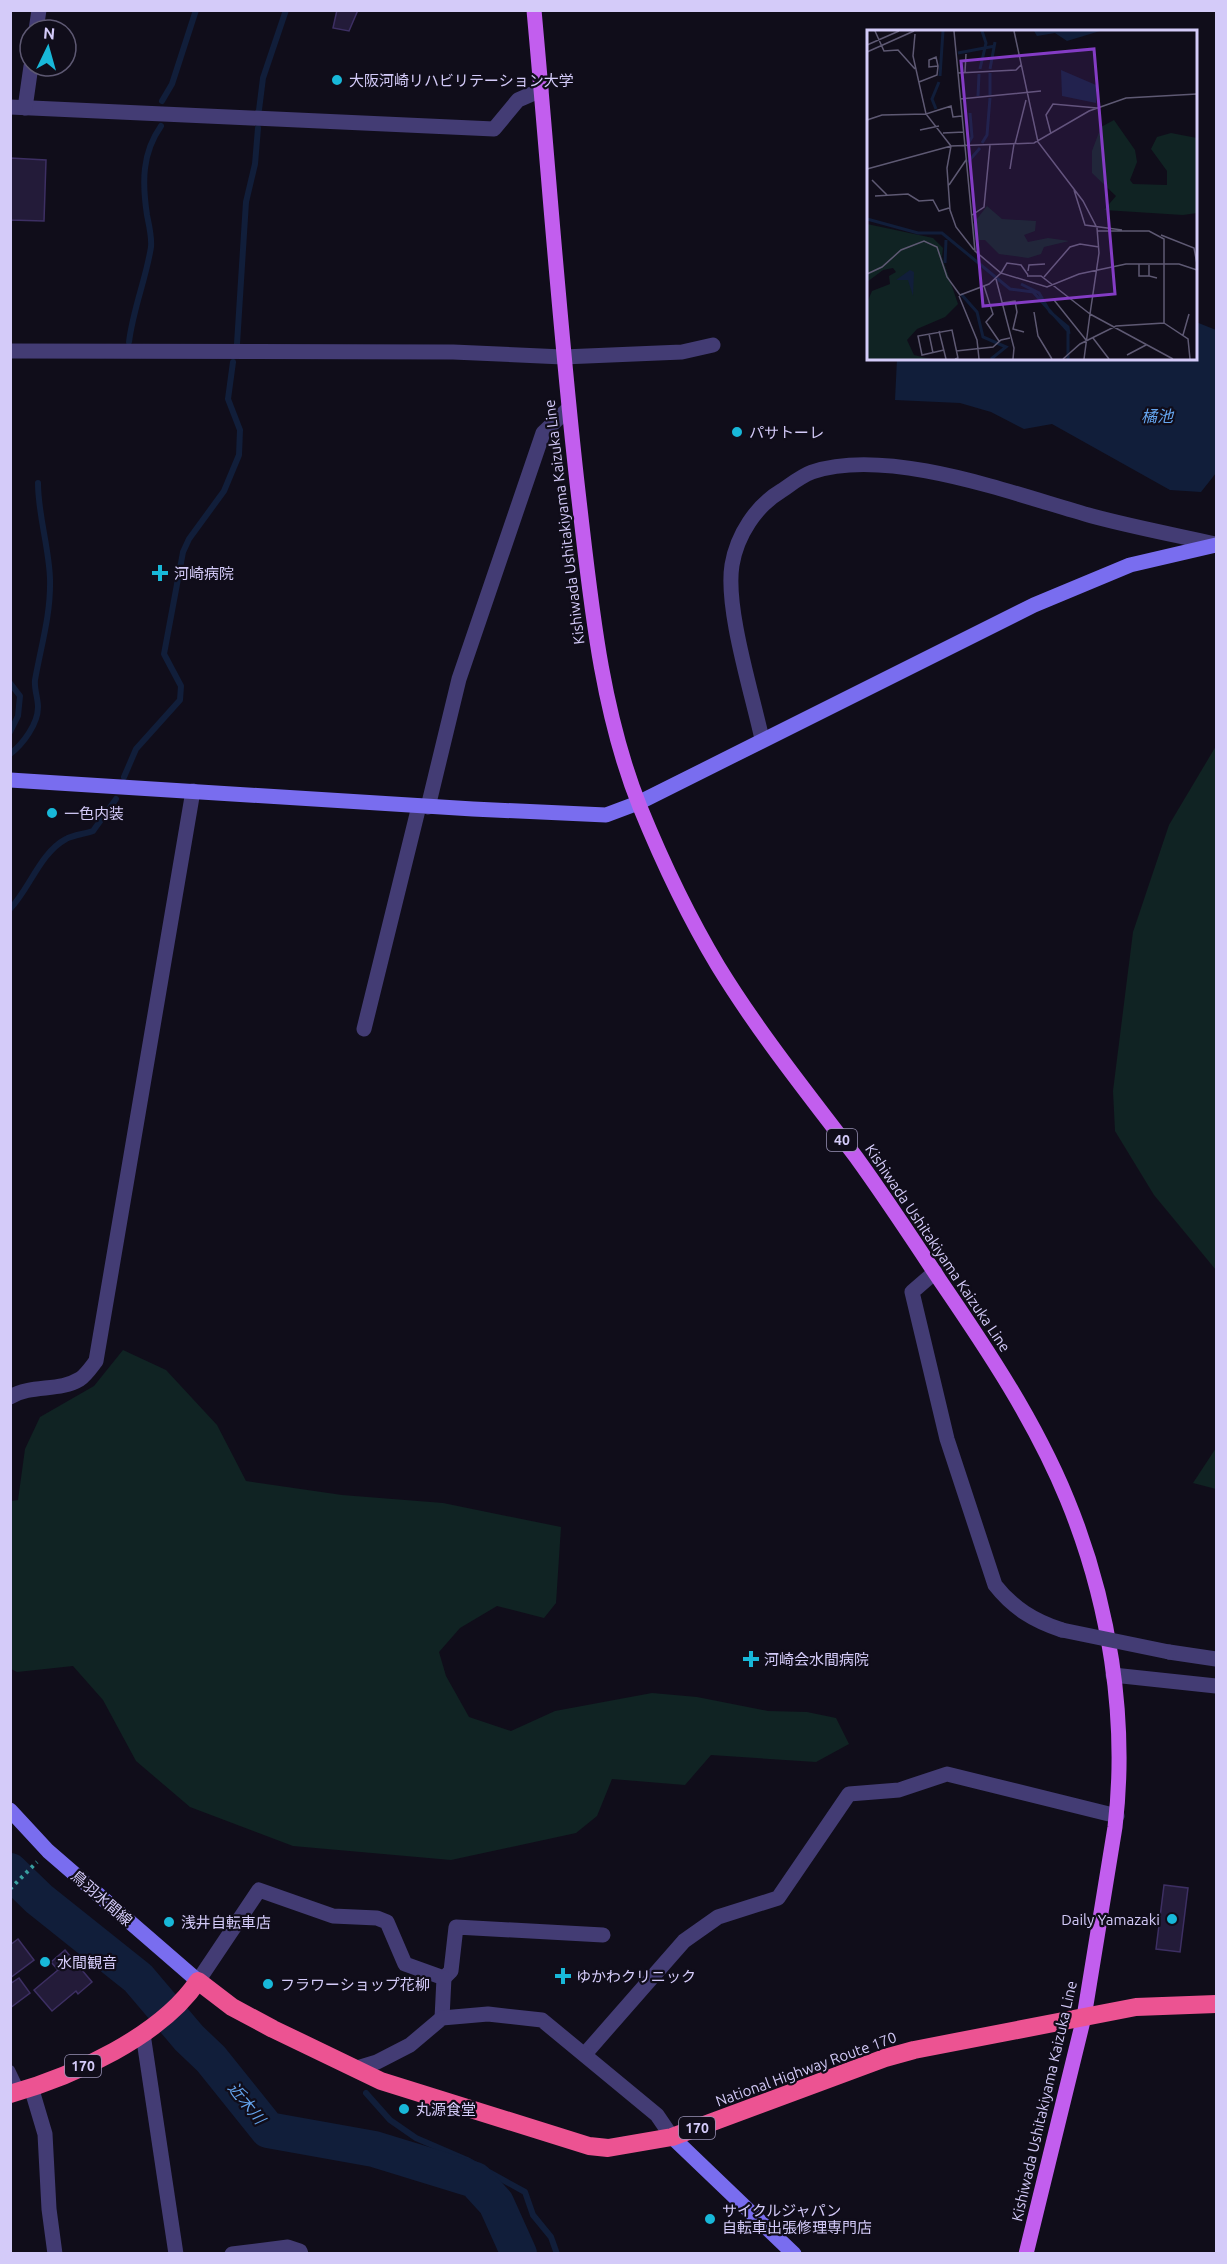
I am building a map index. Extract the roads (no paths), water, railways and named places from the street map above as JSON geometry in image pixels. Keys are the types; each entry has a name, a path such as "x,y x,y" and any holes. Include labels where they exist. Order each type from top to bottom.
{"highway":[{"name":"170","path":"21,2091 73,2071 147,2030 194,1988"},
{"name":"National Highway Route 170","path":"194,1988 381,2081 589,2146 608,2148 672,2137 885,2058 1136,2007 1216,2004"}],"main road":[{"name":"Kishiwada Ushitakiyama Kaizuka Line","path":"534,10 563,357 594,634 610,707 638,803 702,937 721,970 818,1109 904,1224 1006,1381 1068,1501 1094,1583 1109,1647 1120,1755 1117,1816 1084,2017 1026,2253"}],"street":[{"path":"27,78 18,108 494,129 518,100 541,90"},
{"path":"10,351 453,352 563,357 682,352 713,345"},
{"path":"364,1029 459,679 543,434 568,409"},
{"path":"762,739 733,605 732,565 743,531 766,499 811,472 846,466 876,465 957,478 1093,516 1216,545"},
{"path":"10,780 606,815 638,803 762,739 1066,592 1130,565 1216,545"},
{"path":"10,1397 22,1390 57,1387 81,1378 96,1361 193,792"},
{"path":"935,1272 912,1292 947,1439 994,1586 1009,1603 1040,1623 1169,1652 1216,1659"},
{"path":"1113,1675 1216,1686"},
{"path":"585,2054 684,1941 718,1917 778,1898 849,1794 899,1790 947,1774 1117,1816"},
{"name":"鳥羽水間線","path":"10,1810 48,1851 194,1988"},
{"path":"194,1988 259,1890 333,1916 377,1918 387,1922 405,1964 444,1978"},
{"path":"442,2018 444,1978 452,1971 456,1927 603,1935"},
{"path":"354,2069 377,2062 410,2044 442,2018 488,2014 542,2020 657,2115 672,2137 794,2253"},
{"path":"147,2030 176,2253"},
{"path":"21,2091 45,2134 49,2209 56,2253"},
{"path":"232,2253 288,2247 301,2253"}],"lane":[{"path":"10,2070 21,2091"}],"water":[{"name":"橘池","path":"1197,322 1216,330 1216,473 1201,492 1170,490 1052,424 1024,429 991,412 960,403 895,400 897,360 1197,360"}],"waterway":[{"path":"162,101 172,84 196,10"},
{"path":"259,110 263,78 286,10"},
{"path":"129,342 151,247 144,191 145,168 150,147 161,126"},
{"path":"237,344 246,202 255,164 258,128"},
{"path":"124,777 136,749 180,700 181,686 164,654 183,552 189,539 224,491 239,455 240,430 228,399 233,362"},
{"path":"10,754 29,733 37,713 35,680 49,605 49,567 38,483"},
{"path":"10,683 20,696 18,716 10,732"},
{"path":"10,909 49,853 66,839 93,831 116,799"},
{"name":"近木川","path":"10,1871 39,1899 138,1978 189,2038 211,2059 268,2130 374,2149 475,2180 496,2203 519,2254"},
{"path":"366,2093 390,2120 416,2138 467,2160 525,2192 533,2215 551,2237 557,2254"}],"place":[{"name":"大阪河崎リハビリテーション大学","path":"337,80"},
{"name":"パサトーレ","path":"737,432"},
{"name":"河崎病院","path":"160,573"},
{"name":"一色内装","path":"52,813"},
{"name":"河崎会水間病院","path":"751,1659"},
{"name":"Daily Yamazaki","path":"1172,1919"},
{"name":"浅井自転車店","path":"169,1922"},
{"name":"水間観音","path":"45,1962"},
{"name":"ゆかわクリニック","path":"563,1976"},
{"name":"フラワーショップ花柳","path":"268,1984"},
{"name":"丸源食堂","path":"404,2109"},
{"name":"サイクルジャパン 自転車出張修理専門店","path":"710,2219"}]}
